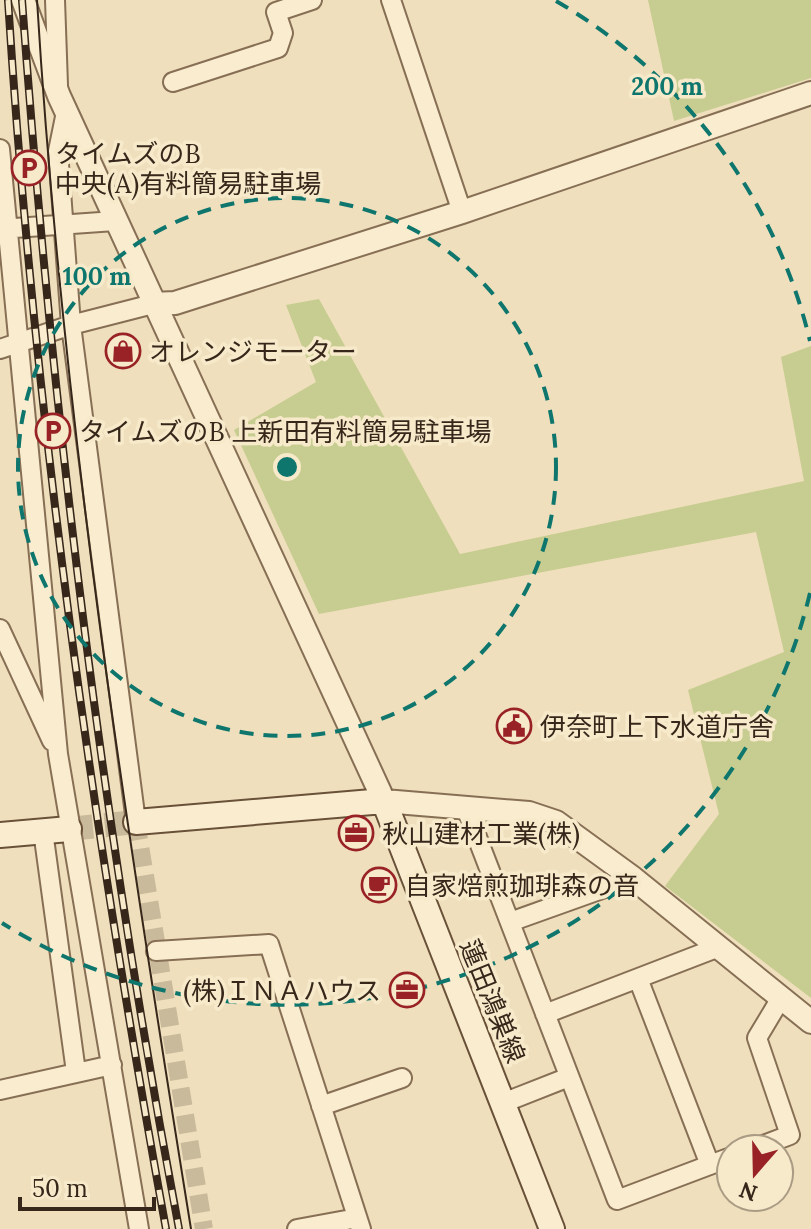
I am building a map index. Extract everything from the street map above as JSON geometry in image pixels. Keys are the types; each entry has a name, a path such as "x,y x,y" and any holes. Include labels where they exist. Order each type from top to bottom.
{"main road":[{"path":"136,822 384,801"},
{"name":"蓮田鴻巣線","path":"384,801 552,1229"},
{"path":"0,835 69,829"}],"street":[{"path":"23,0 63,104 115,221 384,801 529,813 556,822 633,878 811,1022"},
{"path":"55,0 63,104 58,151 71,325 136,822"},
{"path":"173,82 278,48 283,33 276,12 312,0"},
{"path":"391,0 462,212"},
{"path":"0,349 71,325 153,304 175,303 462,212 811,93"},
{"path":"0,149 4,228 19,343 58,754 139,1229"},
{"path":"4,228 115,221"},
{"path":"0,629 58,754"},
{"path":"465,806 617,1200 715,1163"},
{"path":"43,831 76,1072"},
{"path":"510,922 633,878"},
{"path":"156,951 269,944 359,1224 297,1229"},
{"path":"545,1014 639,981 719,947"},
{"path":"639,981 710,1165"},
{"path":"781,998 757,1038 789,1133"},
{"path":"0,1090 112,1065"},
{"path":"503,1103 569,1077"},
{"path":"321,1106 402,1078"}],"green space":[{"path":"648,0 811,0 811,78 674,121"},
{"path":"319,299 460,554 804,481 781,357 811,346 811,998 665,886 719,814 688,690 784,652 756,532 319,614 234,430 316,382 286,305"}],"tunnel":[{"path":"136,822 204,1229"},
{"path":"69,829 136,822"}],"tram line":[{"path":"37,0 48,155 79,463 120,770 191,1229"}],"railway":[{"path":"8,0 33,309 69,617 114,924 166,1229"},
{"path":"22,0 48,309 83,617 126,924 179,1229"}],"place":[{"name":"タイムズのB 中央(A)有料簡易駐車場","path":"29,168"},
{"name":"オレンジモーター","path":"123,351"},
{"name":"タイムズのB 上新田有料簡易駐車場","path":"53,431"},
{"name":"伊奈町上下水道庁舎","path":"514,726"},
{"name":"秋山建材工業(株)","path":"356,833"},
{"name":"自家焙煎珈琲森の音","path":"379,885"},
{"name":"(株)ＩＮＡハウス","path":"407,990"}]}
